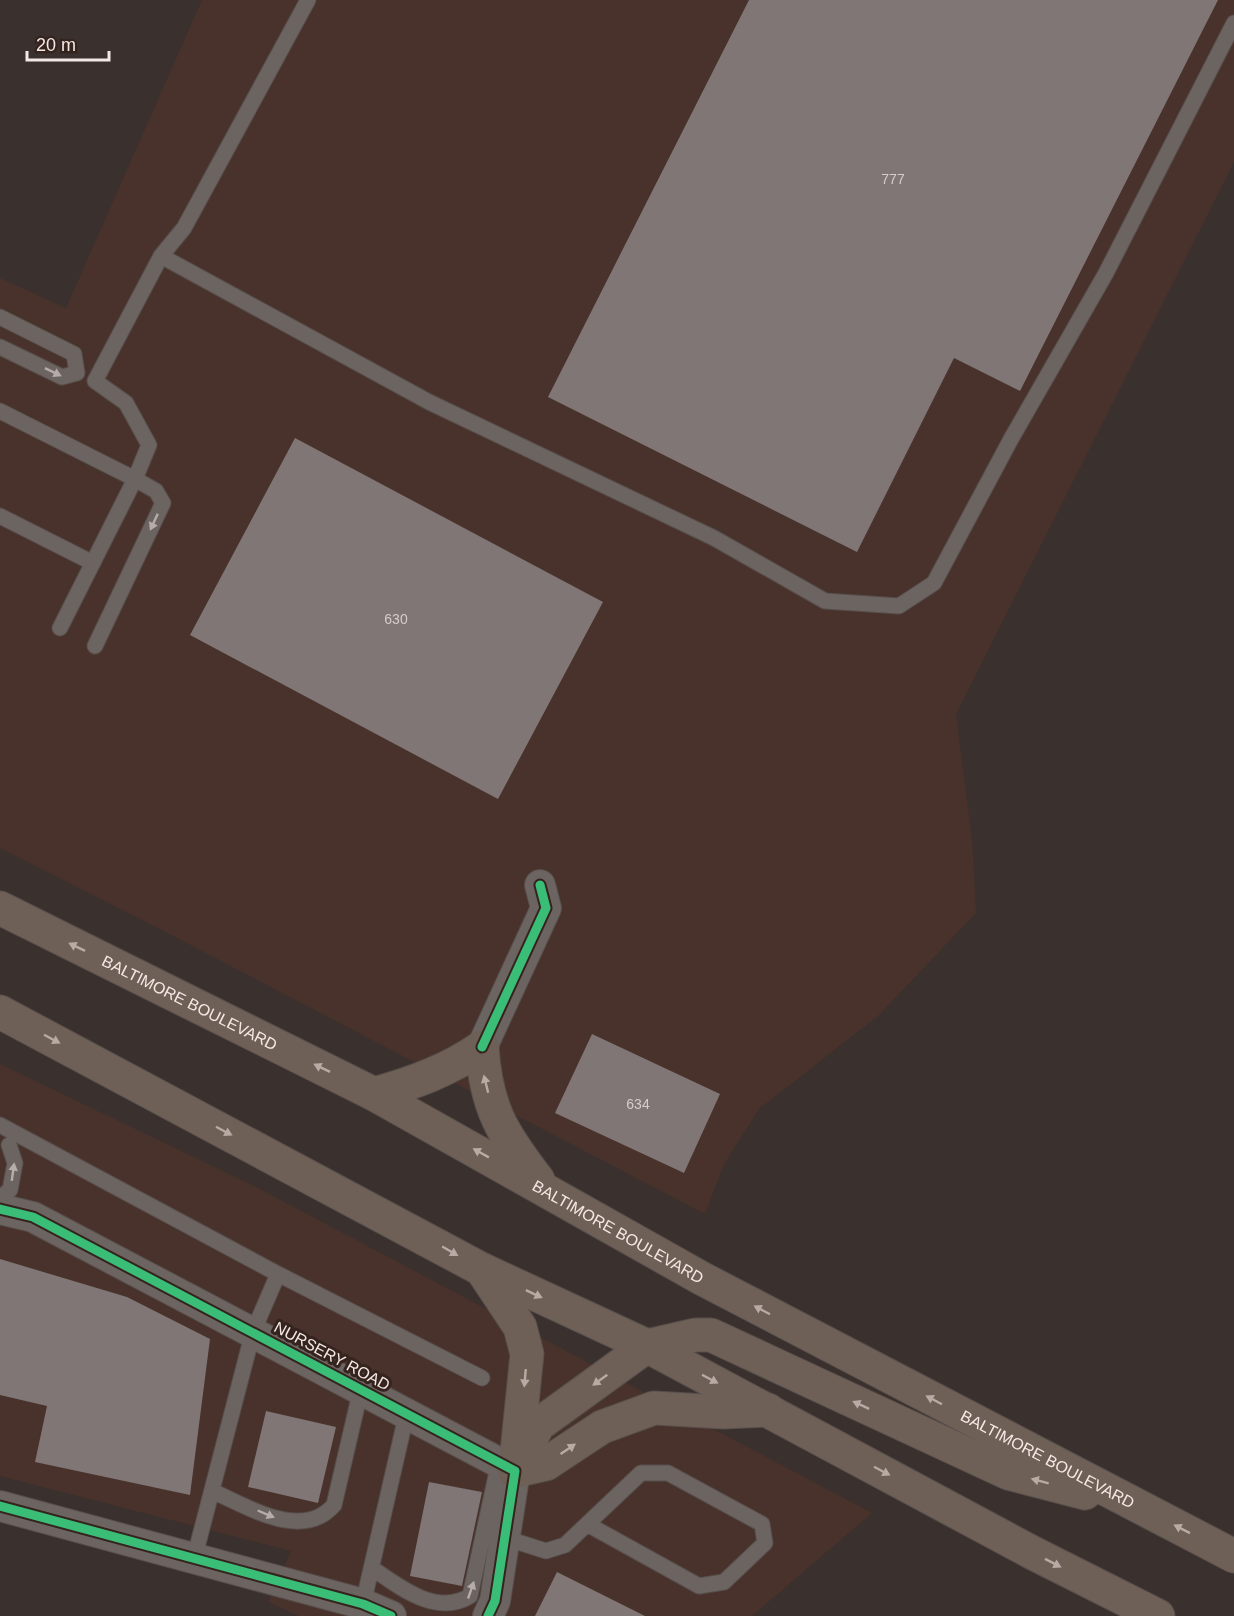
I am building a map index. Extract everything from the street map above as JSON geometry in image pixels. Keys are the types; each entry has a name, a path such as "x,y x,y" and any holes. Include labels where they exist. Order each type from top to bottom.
{"highway":[{"name":"BALTIMORE BOULEVARD","path":"0,908 374,1094 701,1278 1234,1556"},
{"path":"0,1012 481,1269 647,1346 1034,1553 1158,1616"},
{"path":"374,1094 434,1074 460,1062 482,1047"},
{"path":"482,1047 484,1080 498,1122 515,1150 545,1189"},
{"path":"481,1269 520,1327 527,1354 507,1466"},
{"path":"507,1466 538,1425 647,1346 695,1335 711,1335 1008,1473 1138,1506"},
{"path":"507,1466 546,1464 602,1427 654,1408 723,1412 769,1410"}],"street":[{"path":"482,1047 546,908 540,885"},
{"name":"NURSERY ROAD","path":"1,1202 507,1466"},
{"path":"488,1616 495,1601 505,1538 507,1466"},
{"path":"0,1506 363,1605 391,1616"}],"lane":[{"path":"95,381 161,256 184,228 308,0"},
{"path":"161,256 429,402 714,538 825,600 899,606 934,583 1011,439 1106,273 1234,23"},
{"path":"0,317 74,354 76,373"},
{"path":"0,347 62,377 76,373 95,381 126,403 149,445 135,479 60,628"},
{"path":"0,411 156,491 162,504 95,646"},
{"path":"0,516 93,562"},
{"path":"0,1125 15,1163 10,1190 1,1202"},
{"path":"8,1145 278,1274 482,1378"},
{"path":"194,1558 253,1332 278,1274"},
{"path":"212,1491 275,1518 293,1522 310,1521 326,1514 334,1505 361,1389"},
{"path":"363,1605 407,1412"},
{"path":"372,1568 426,1605 447,1610 459,1607 471,1596 507,1466"},
{"path":"505,1538 546,1551 565,1545 586,1524 641,1473 662,1472 668,1473 762,1524 765,1543 724,1582 699,1586 586,1524"}],"shaded area":[{"path":"202,0 1234,0 1234,162 956,714 972,840 976,913 879,1015 759,1109 723,1166 705,1214 0,848 0,278 66,308"},
{"path":"0,1064 256,1187 872,1513 752,1616 299,1616 268,1602 291,1551 0,1476"}],"building":[{"path":"749,0 1218,0 1020,391 954,358 857,552 548,397"},
{"path":"295,438 603,602 498,799 190,635"},
{"path":"592,1034 720,1094 684,1173 555,1113"},
{"path":"0,1259 127,1297 210,1339 190,1495 35,1462 47,1406 0,1395"},
{"path":"266,1411 336,1427 318,1503 248,1487"},
{"path":"429,1482 482,1492 462,1586 410,1576"},
{"path":"557,1572 645,1616 535,1616"}],"cycle path":[{"path":"482,1047 546,908 540,885"},
{"path":"0,1209 33,1217 515,1471 495,1601 488,1616"},
{"path":"0,1506 363,1604 391,1616"}]}
